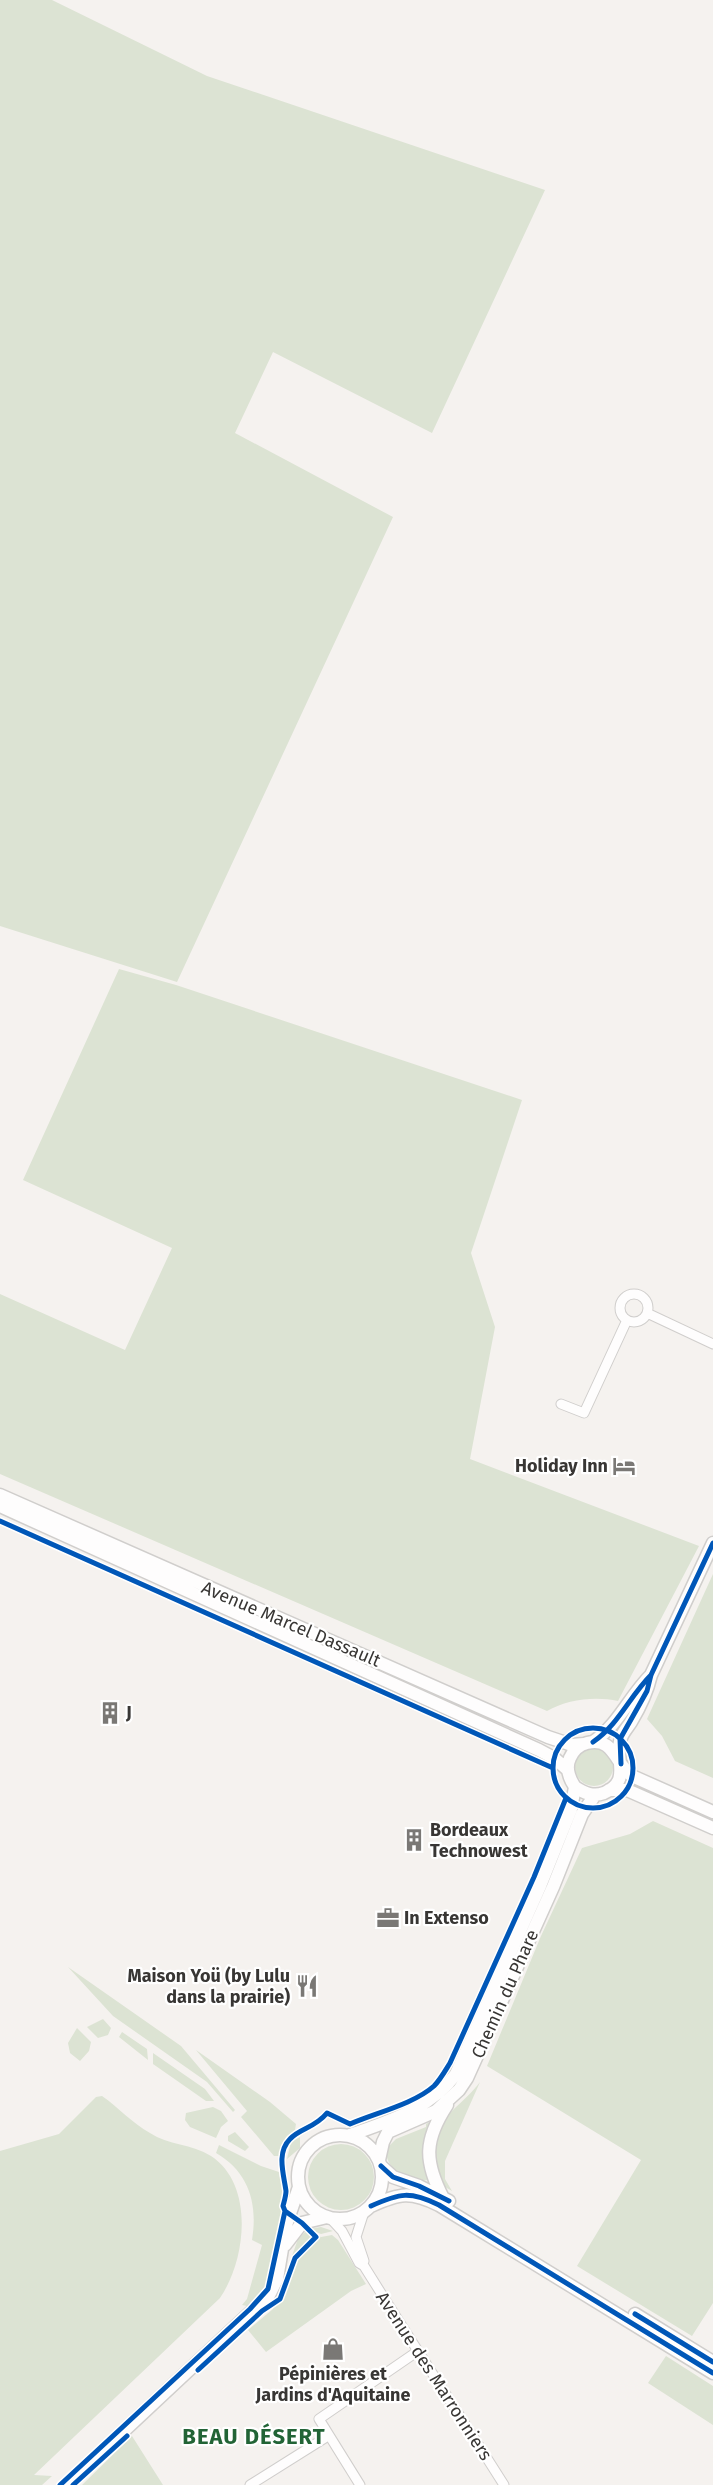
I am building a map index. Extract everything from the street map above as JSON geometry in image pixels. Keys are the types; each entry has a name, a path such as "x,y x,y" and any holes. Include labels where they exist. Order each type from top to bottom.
{"main road":[{"name":"Avenue Marcel Dassault","path":"0,1495 548,1737 572,1745 588,1743"},
{"name":"Avenue Marcel Dassault","path":"0,1506 539,1750 554,1758 568,1770"},
{"path":"609,1790 618,1782 620,1739 647,1692 651,1675 713,1543"},
{"path":"651,1675 639,1687 615,1723 570,1757 568,1770 575,1787 583,1792 595,1795 609,1790 627,1790 713,1828"},
{"path":"588,1743 602,1743 611,1748 620,1764 632,1776 713,1812"},
{"name":"Chemin du Phare","path":"350,2135 428,2102 440,2093 456,2074 540,1886 571,1809 575,1787"},
{"name":"Chemin du Phare","path":"380,2163 383,2142 388,2132 436,2110 449,2101 467,2078 553,1887 582,1814 595,1795"},
{"path":"443,2198 429,2162 428,2148 434,2125 449,2101"},
{"path":"66,2485 260,2305 274,2287 286,2225 299,2187 300,2164 313,2144 328,2136 350,2135 367,2144 380,2163 393,2177 419,2186 443,2198 713,2362"},
{"path":"367,2209 381,2187 380,2163"},
{"path":"299,2187 309,2206 329,2218"},
{"path":"283,2248 302,2223 329,2218 348,2219 402,2194 415,2195 439,2205 713,2373"}],"street":[{"path":"637,1295 645,1300 647,1313 637,1322 626,1320 622,1316 620,1307 627,1296 637,1295"},
{"path":"647,1313 713,1344"},
{"path":"561,1404 584,1413 626,1320"},
{"name":"Avenue des Marronniers","path":"364,2266 356,2237 367,2209"},
{"name":"Avenue des Marronniers","path":"329,2218 342,2231 360,2263 364,2266 418,2351 433,2371 504,2485"},
{"path":"360,2485 319,2420 418,2351"},
{"path":"250,2485 328,2436"}],"green space":[{"path":"0,0 52,0 207,76 545,190 432,433 273,352 235,433 393,517 177,982 0,926"},
{"path":"119,969 176,985 522,1100 471,1253 495,1327 470,1459 699,1546 618,1701 591,1699 572,1701 547,1711 0,1474 0,1294 125,1350 172,1248 23,1180"},
{"path":"713,1574 713,1778 675,1761 662,1736 647,1719"},
{"path":"594,1748 607,1754 613,1767 607,1780 594,1786 581,1780 575,1767 581,1754"},
{"path":"653,1821 713,1848 713,2303 692,2336 577,2266 641,2160 487,2066 541,1936 582,1848 630,1834"},
{"path":"68,1967 181,2046 235,2110 233,2112 207,2082 113,2016"},
{"path":"103,2019 111,2028 108,2035 98,2038 87,2027"},
{"path":"77,2028 91,2042 89,2051 80,2061 70,2053 68,2043"},
{"path":"122,2032 147,2049 148,2060 119,2037"},
{"path":"196,2050 270,2102 296,2124 295,2130 286,2137 279,2156 274,2156 241,2117 247,2111"},
{"path":"153,2053 205,2089 214,2101 206,2101 153,2064"},
{"path":"480,2082 445,2161 445,2179 452,2191 438,2183 432,2158 432,2144 435,2134 446,2118"},
{"path":"102,2096 137,2125 150,2133 164,2140 204,2152 225,2169 235,2185 240,2204 242,2224 236,2264 220,2298 34,2475 52,2476 42,2485 0,2485 0,2151 59,2134 96,2097"},
{"path":"213,2107 221,2111 228,2121 221,2127 216,2138 190,2127 185,2120 186,2113"},
{"path":"433,2120 430,2180 407,2177 389,2163 387,2148 396,2139 426,2127 426,2124"},
{"path":"235,2132 249,2147 245,2151 228,2141 228,2136"},
{"path":"300,2137 300,2148 287,2159 291,2142"},
{"path":"341,2144 354,2146 364,2154 372,2164 374,2177 372,2190 364,2200 354,2208 341,2210 328,2208 318,2200 310,2190 308,2177 310,2164 318,2154 328,2146"},
{"path":"219,2145 261,2166 279,2172 282,2193 279,2206 284,2215 276,2240 270,2273 261,2295 252,2307 242,2305 247,2299 262,2245 252,2240 254,2214 249,2190 236,2170 216,2153"},
{"path":"321,2227 333,2231 321,2234 309,2229"},
{"path":"306,2231 321,2237 332,2235 338,2240 366,2284 351,2291 266,2352 248,2330 273,2309 298,2239"},
{"path":"666,2356 713,2386 713,2425 648,2383"},
{"path":"132,2436 163,2485 82,2485"}],"cycle path":[{"path":"0,1521 553,1768"},
{"path":"621,1764 620,1739 647,1691 651,1675 713,1543"},
{"path":"593,1742 617,1719 651,1675"},
{"path":"593,1728 608,1731 621,1740 630,1753 633,1768 630,1783 621,1796 608,1805 593,1808 578,1805 565,1796 556,1783 553,1768 556,1753 565,1740 578,1731 593,1728"},
{"path":"60,2485 250,2309 268,2289 285,2211 283,2206 286,2191 282,2157 283,2151 290,2139 298,2132 318,2122 327,2113 350,2124 416,2098 434,2086 438,2081 450,2063 534,1877 566,1798"},
{"path":"381,2166 393,2177 419,2186 449,2201"},
{"path":"371,2206 390,2198 405,2195 429,2200 713,2373"},
{"path":"198,2370 262,2311 280,2299 295,2258 316,2237 302,2223 285,2211"},
{"path":"635,2314 713,2362"},
{"path":"73,2485 127,2436"}],"place":[{"name":"Holiday Inn","path":"624,1466"},
{"name":"J","path":"110,1713"},
{"name":"Bordeaux Technowest","path":"414,1840"},
{"name":"In Extenso","path":"388,1918"},
{"name":"Maison Yoü (by Lulu dans la prairie)","path":"307,1986"},
{"name":"Pépinières et Jardins d'Aquitaine","path":"333,2349"}],"district":[{"name":"BEAU DÉSERT","path":"254,2436"}]}
